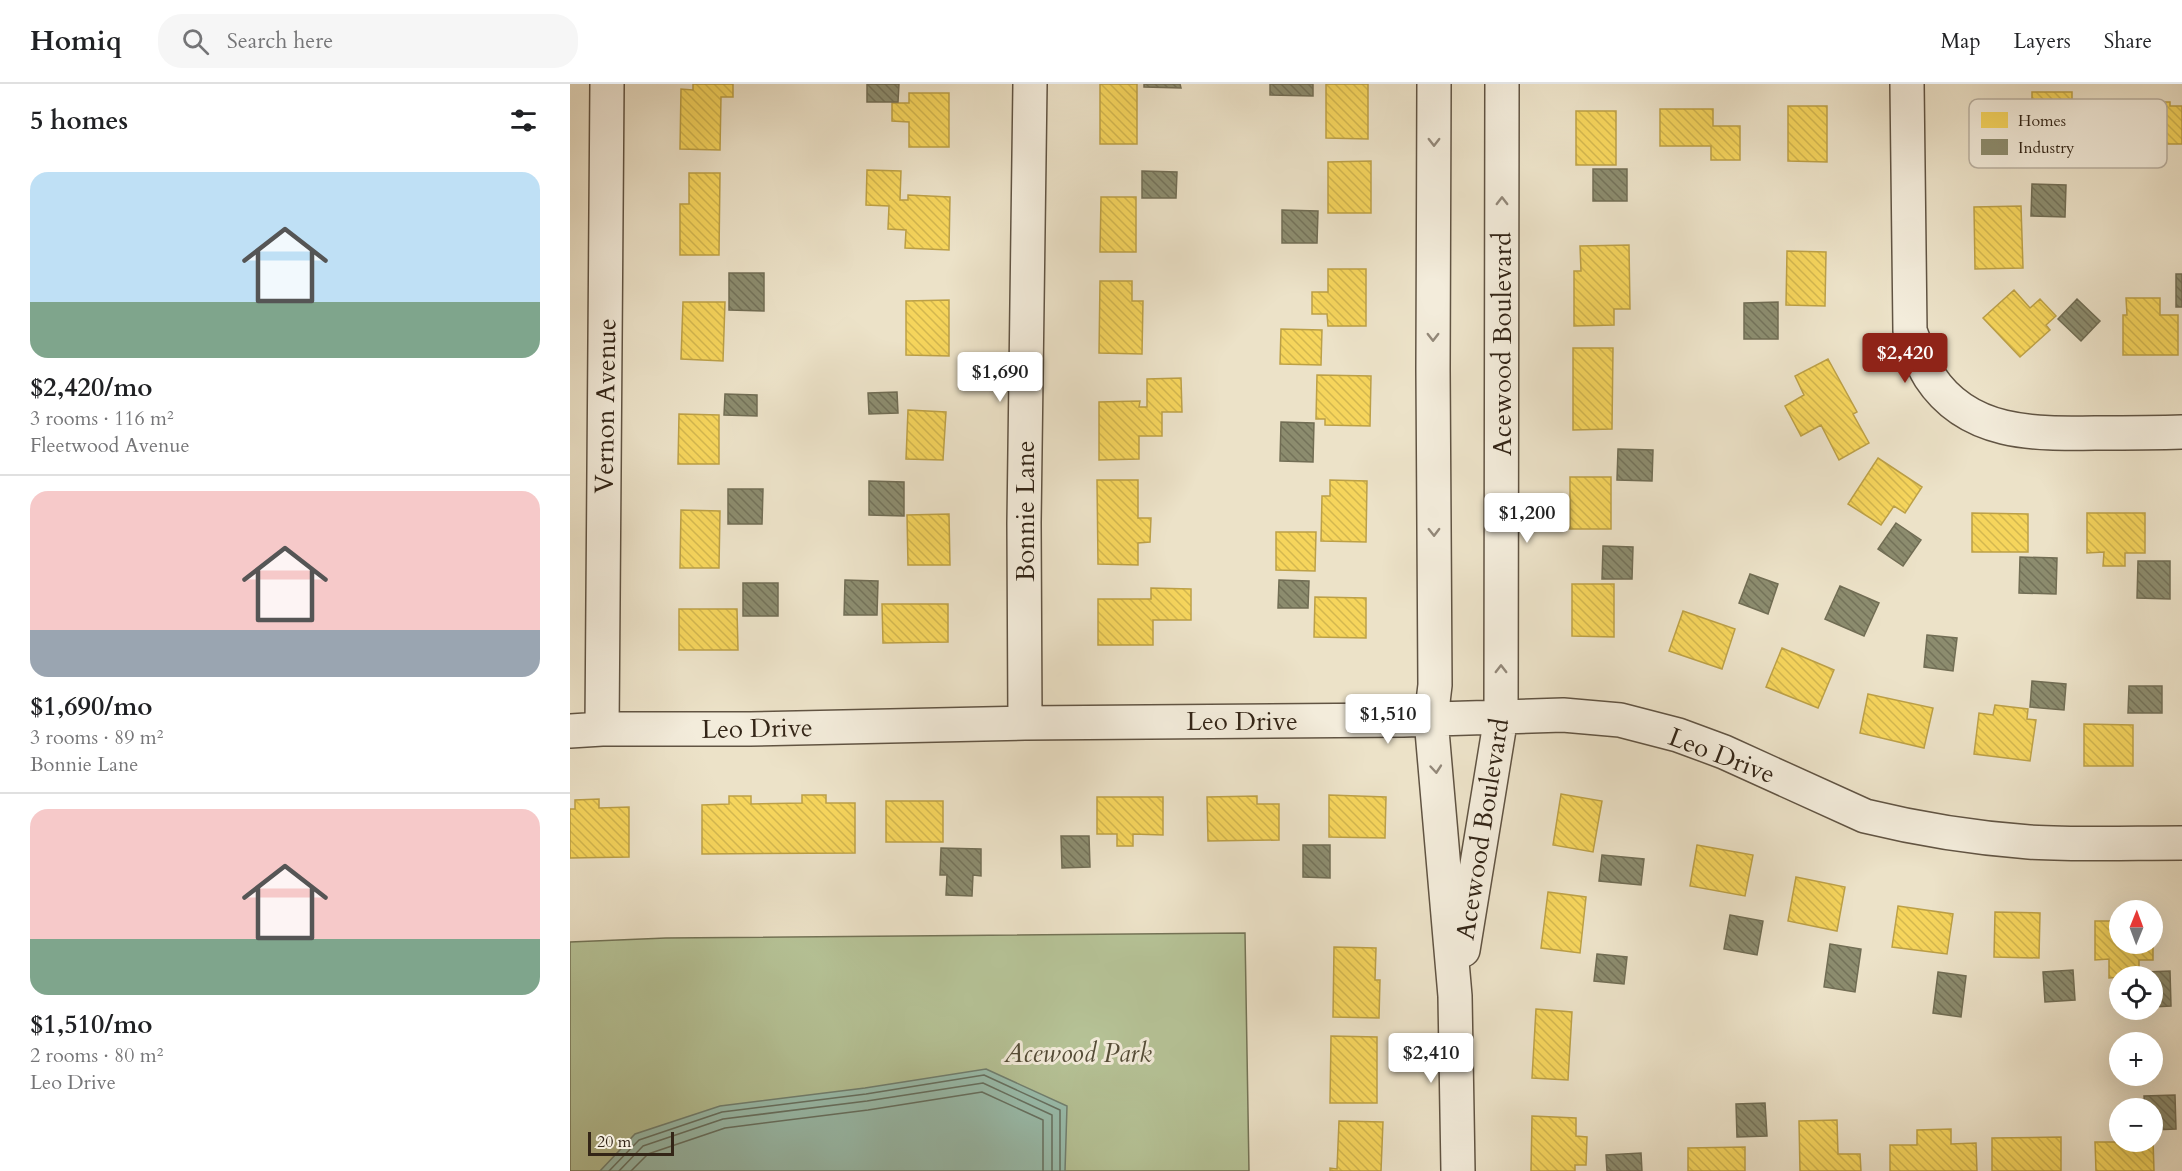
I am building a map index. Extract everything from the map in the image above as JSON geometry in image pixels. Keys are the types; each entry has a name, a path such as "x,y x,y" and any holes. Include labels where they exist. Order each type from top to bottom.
{"street":[{"name":"Vernon Avenue","path":"586,730 607,84"},
{"name":"Bonnie Lane","path":"1025,723 1024,523 1029,84"},
{"name":"Acewood Boulevard","path":"1434,84 1432,369 1435,685 1431,719 1455,996 1458,1171"},
{"name":"Acewood Boulevard","path":"1455,996 1501,717 1502,84"},
{"path":"1907,84 1910,331 1917,352 1930,377 1953,403 1970,415 2019,431 2047,434 2182,432"},
{"name":"Leo Drive","path":"586,730 1431,719 1563,715 1620,720 1678,735 1724,752 1865,816 1888,822 1995,839 2030,842 2182,843"}],"green space":[{"name":"Acewood Park","path":"1245,933 1249,1171 570,1171 570,942 666,938"}],"water":[{"path":"986,1069 1067,1106 1065,1171 600,1171 635,1134 720,1106 865,1088"}],"building: Homes":[{"path":"693,84 733,84 733,97 721,97 720,150 680,149 681,89 693,90"},
{"path":"1100,84 1137,84 1137,144 1100,144"},
{"path":"1326,84 1368,84 1368,139 1326,138"},
{"path":"2032,92 2072,92 2072,99 2032,99"},
{"path":"909,93 949,93 949,147 909,147 909,122 892,121 892,103 909,103"},
{"path":"2167,102 2170,102 2170,106 2182,106 2182,144 2167,144"},
{"path":"1788,106 1827,106 1827,162 1788,161"},
{"path":"1660,109 1713,109 1713,126 1740,126 1740,160 1711,160 1711,146 1660,146"},
{"path":"1576,111 1616,111 1616,165 1576,165"},
{"path":"1371,161 1371,213 1328,213 1328,162"},
{"path":"867,170 901,171 900,200 908,200 908,195 950,197 949,250 905,248 906,230 888,229 889,206 866,205"},
{"path":"689,173 720,173 719,255 680,255 680,204 689,204"},
{"path":"1101,197 1136,197 1136,252 1100,252"},
{"path":"2021,206 2023,268 1975,269 1974,207"},
{"path":"1629,245 1630,309 1614,309 1614,325 1574,326 1574,271 1581,271 1580,246"},
{"path":"1787,251 1826,252 1825,306 1786,305"},
{"path":"1328,269 1366,269 1366,326 1328,326 1327,314 1312,314 1312,292 1328,292"},
{"path":"1100,281 1132,281 1132,301 1143,301 1142,354 1099,353"},
{"path":"2014,290 2030,308 2040,299 2056,316 2046,325 2050,330 2020,357 1983,318"},
{"path":"2126,298 2160,298 2160,315 2178,315 2178,355 2123,355 2123,315 2127,315"},
{"path":"949,300 949,356 906,355 906,301"},
{"path":"683,302 725,302 723,361 681,359"},
{"path":"1281,329 1322,330 1321,365 1280,364"},
{"path":"1573,348 1613,348 1612,429 1573,430"},
{"path":"1828,359 1857,412 1853,414 1869,443 1839,460 1821,425 1801,436 1785,406 1804,395 1795,376"},
{"path":"1317,375 1371,376 1370,426 1325,425 1325,419 1316,419"},
{"path":"1181,378 1182,412 1162,412 1162,436 1139,436 1139,459 1099,460 1099,402 1140,401 1139,407 1147,407 1147,379"},
{"path":"908,410 946,412 943,460 906,459"},
{"path":"679,414 719,415 719,464 678,464"},
{"path":"1878,458 1922,487 1905,513 1894,506 1881,525 1848,504"},
{"path":"1570,477 1611,477 1611,529 1570,529"},
{"path":"1097,480 1138,480 1138,518 1151,518 1150,542 1138,543 1138,565 1098,564"},
{"path":"1330,480 1367,481 1366,542 1321,541 1322,496 1330,496"},
{"path":"681,510 720,511 719,568 680,568"},
{"path":"1972,513 2028,514 2028,552 1972,552"},
{"path":"2087,513 2145,513 2145,553 2125,553 2125,566 2103,566 2104,552 2087,553"},
{"path":"949,514 950,565 908,565 907,515"},
{"path":"1276,532 1316,532 1315,571 1276,570"},
{"path":"1572,584 1614,584 1614,637 1572,636"},
{"path":"1151,588 1191,589 1191,620 1153,620 1153,645 1098,645 1098,599 1151,599"},
{"path":"1315,597 1366,598 1366,638 1314,637"},
{"path":"882,604 948,604 948,642 883,643"},
{"path":"679,609 737,609 738,650 679,650"},
{"path":"1683,611 1735,629 1722,669 1669,651"},
{"path":"1782,648 1834,670 1818,708 1766,687"},
{"path":"1868,694 1933,708 1924,748 1860,733"},
{"path":"1995,705 2028,709 2027,719 2036,720 2030,761 1974,754 1979,713 1993,715"},
{"path":"2084,724 2133,725 2133,766 2084,766"},
{"path":"1561,794 1602,801 1593,852 1553,845"},
{"path":"802,795 826,795 826,803 855,803 855,853 702,854 702,805 729,804 729,796 751,796 751,804 802,803"},
{"path":"1329,795 1386,797 1385,838 1329,837"},
{"path":"1257,796 1257,804 1279,804 1279,840 1208,841 1207,797"},
{"path":"1097,797 1163,797 1163,835 1133,834 1133,846 1117,846 1117,834 1097,834"},
{"path":"599,799 599,808 629,807 629,857 570,858 570,809 575,809 575,800"},
{"path":"886,801 943,801 943,842 886,842"},
{"path":"1697,845 1753,855 1745,896 1690,886"},
{"path":"1796,877 1845,887 1837,931 1788,921"},
{"path":"1548,892 1586,897 1580,953 1541,948"},
{"path":"1898,906 1953,914 1947,954 1892,947"},
{"path":"1995,912 2040,913 2039,958 1994,957"},
{"path":"2095,921 2109,921 2109,954 2153,954 2153,960 2139,960 2139,966 2109,966 2109,959 2095,960"},
{"path":"1334,947 1376,948 1375,980 1380,980 1379,1018 1333,1017"},
{"path":"1536,1009 1572,1012 1568,1080 1532,1078"},
{"path":"1331,1036 1377,1037 1377,1103 1330,1103"},
{"path":"1532,1116 1576,1118 1576,1136 1587,1137 1586,1165 1575,1165 1575,1171 1531,1171"},
{"path":"1837,1120 1838,1154 1860,1154 1861,1171 1800,1171 1799,1121"},
{"path":"1339,1121 1383,1122 1381,1171 1330,1171 1330,1168 1337,1169"},
{"path":"1951,1129 1951,1144 1976,1143 1977,1171 1890,1171 1890,1145 1917,1145 1917,1130"},
{"path":"2061,1137 2061,1171 1992,1171 1992,1138"},
{"path":"2095,1142 2109,1142 2109,1152 2153,1152 2154,1171 2096,1171"},
{"path":"1745,1147 1745,1171 1688,1171 1688,1148"}],"building: Industry":[{"path":"867,84 899,84 898,102 867,102"},
{"path":"1144,84 1180,84 1181,88 1144,87"},
{"path":"1270,84 1313,84 1313,96 1270,95"},
{"path":"1593,169 1627,169 1627,201 1593,201"},
{"path":"1142,171 1177,172 1176,198 1142,198"},
{"path":"2032,184 2066,185 2065,217 2031,216"},
{"path":"1282,210 1318,211 1317,243 1282,243"},
{"path":"729,273 764,273 764,311 729,310"},
{"path":"2176,274 2182,274 2182,307 2176,307"},
{"path":"2077,299 2100,321 2081,341 2058,319"},
{"path":"1778,302 1778,339 1744,339 1744,303"},
{"path":"897,392 898,413 869,414 868,393"},
{"path":"725,394 757,395 757,416 724,415"},
{"path":"1281,422 1314,423 1313,462 1280,461"},
{"path":"1618,449 1653,450 1652,481 1617,480"},
{"path":"869,481 904,482 904,516 869,515"},
{"path":"728,489 763,489 762,524 728,524"},
{"path":"1896,523 1921,540 1903,566 1878,549"},
{"path":"1603,546 1633,547 1632,579 1602,579"},
{"path":"2020,557 2057,558 2056,594 2019,593"},
{"path":"2138,561 2170,561 2170,599 2137,598"},
{"path":"1750,574 1778,584 1768,614 1739,603"},
{"path":"845,580 878,581 877,615 844,615"},
{"path":"1279,580 1309,581 1308,608 1278,608"},
{"path":"743,583 778,583 778,616 743,616"},
{"path":"1840,586 1879,603 1864,636 1825,619"},
{"path":"1927,635 1957,638 1953,671 1924,667"},
{"path":"2032,681 2066,684 2064,710 2030,707"},
{"path":"2129,686 2162,686 2162,713 2128,713"},
{"path":"1061,836 1089,836 1090,867 1062,868"},
{"path":"1303,845 1330,845 1330,878 1303,877"},
{"path":"941,848 981,849 981,876 973,875 972,896 946,895 947,875 940,875"},
{"path":"1602,855 1644,859 1641,885 1599,881"},
{"path":"1730,915 1763,921 1757,955 1724,949"},
{"path":"1830,944 1861,949 1855,992 1824,987"},
{"path":"1597,954 1627,957 1624,984 1594,981"},
{"path":"2073,970 2075,1000 2045,1002 2043,972"},
{"path":"2163,971 2170,971 2171,1006 2163,1006"},
{"path":"1938,972 1966,976 1961,1017 1933,1013"},
{"path":"2175,1095 2176,1129 2163,1130 2163,1098 2144,1098 2144,1096"},
{"path":"1765,1103 1767,1136 1737,1137 1736,1104"},
{"path":"1641,1153 1642,1171 1607,1171 1606,1155"}]}
